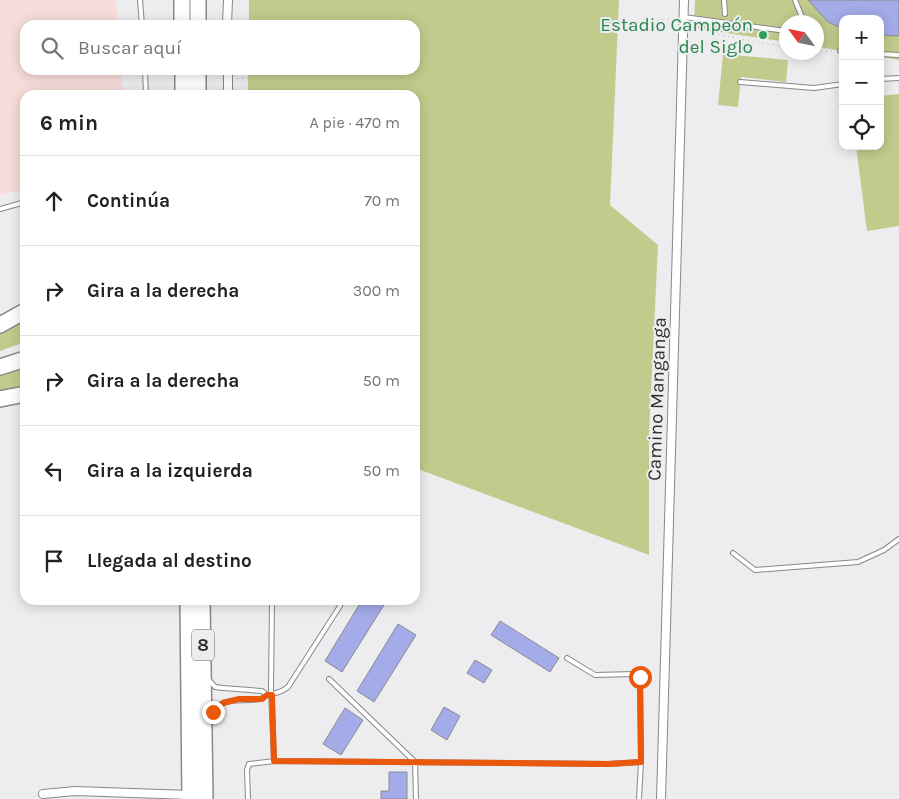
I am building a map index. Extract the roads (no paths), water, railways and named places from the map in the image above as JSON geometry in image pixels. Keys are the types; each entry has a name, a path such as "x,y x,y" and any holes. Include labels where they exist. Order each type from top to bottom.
{"highway":[{"path":"182,0 182,20"},
{"path":"198,2 198,20"},
{"path":"183,75 183,90"},
{"path":"198,75 198,90"},
{"path":"0,325 20,314"},
{"path":"0,359 20,353"},
{"path":"0,367 20,361"},
{"path":"0,399 20,395"},
{"name":"8","path":"188,605 195,798"},
{"name":"8","path":"195,798 204,726 202,605"}],"street":[{"path":"227,20 228,0"},
{"name":"Camino Manganga","path":"661,799 684,0"},
{"path":"228,75 228,90"},
{"path":"43,794 75,791 195,798"}],"lane":[{"path":"140,0 142,20"},
{"path":"724,0 725,14"},
{"path":"795,0 801,15"},
{"path":"684,17 779,29"},
{"path":"884,54 899,55"},
{"path":"145,75 146,90"},
{"path":"884,79 899,78"},
{"path":"740,82 814,88 839,85"},
{"path":"0,209 20,203"},
{"path":"733,553 755,570 858,562 884,550 899,539"},
{"path":"272,605 270,695 274,761"},
{"path":"204,726 213,712 223,703 239,699 262,699 283,691 288,687 340,605"},
{"path":"567,658 595,675 636,674 640,677 641,762 639,799"},
{"path":"204,675 215,686 262,691 270,695"},
{"path":"329,679 416,762 416,799"},
{"path":"248,799 247,770 249,764 274,761 608,764 641,762"}],"place":[{"name":"Estadio Campeón del Siglo","path":"763,35"}]}
